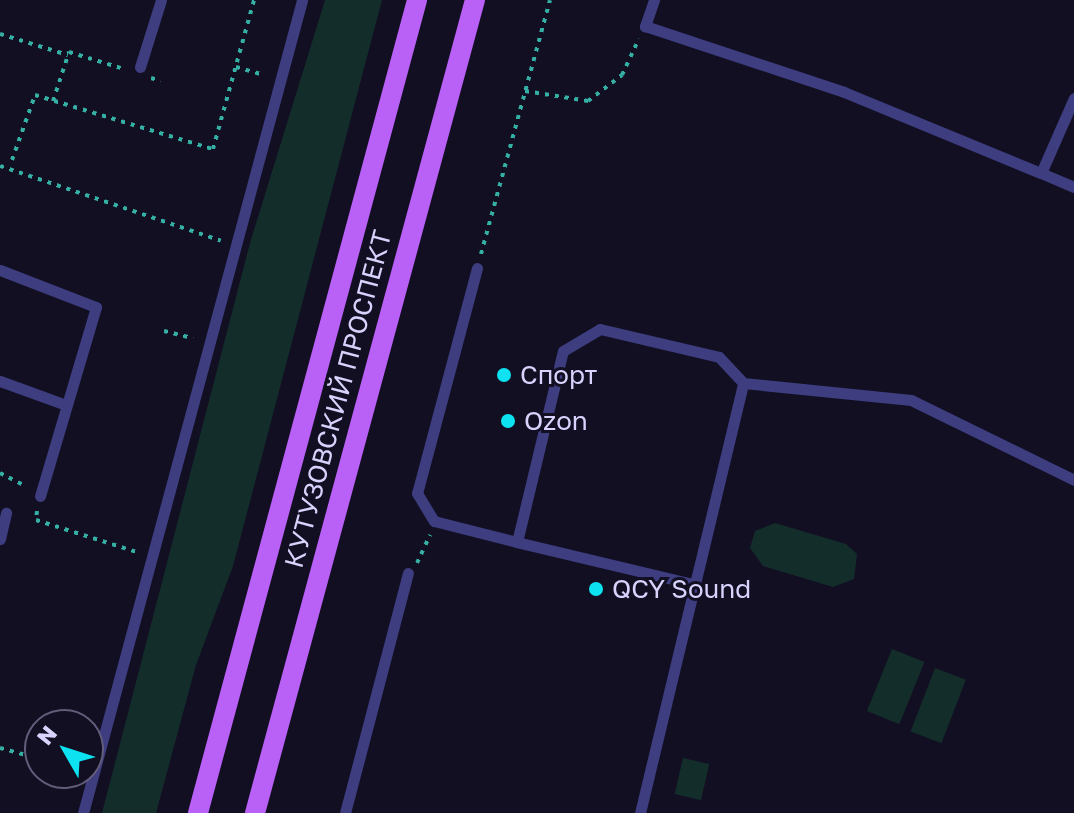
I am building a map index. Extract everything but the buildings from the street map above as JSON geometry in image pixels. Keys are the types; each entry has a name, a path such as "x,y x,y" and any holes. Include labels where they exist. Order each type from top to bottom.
{"main road":[{"name":"КУТУЗОВСКИЙ ПРОСПЕКТ","path":"198,813 417,0"},
{"name":"КУТУЗОВСКИЙ ПРОСПЕКТ","path":"255,813 475,0"},
{"path":"188,813 216,746"}],"lane":[{"path":"141,72 161,0"},
{"path":"83,813 302,0"},
{"path":"654,0 645,26 844,92 1074,187"},
{"path":"1041,173 1074,98"},
{"path":"477,268 417,493 434,521 693,584"},
{"path":"0,270 96,307 40,496"},
{"path":"517,542 563,351 600,329 719,357 743,383 911,400 1074,480"},
{"path":"0,381 66,405"},
{"path":"640,813 743,383"},
{"path":"0,539 6,513"},
{"path":"345,813 408,573"}],"path":[{"path":"12,160 35,95 213,149 254,0"},
{"path":"477,268 550,0"},
{"path":"524,90 563,101 588,101 622,75 645,26"},
{"path":"0,34 68,55 141,72 161,81"},
{"path":"53,101 68,55"},
{"path":"0,166 235,245"},
{"path":"164,331 209,342"},
{"path":"0,473 40,496 36,520 152,556"},
{"path":"408,573 425,555 434,521"},
{"path":"0,748 24,755"}],"green space":[{"path":"325,0 382,0 233,566 196,665 156,813 102,813 250,243"},
{"path":"775,523 846,544 857,554 854,579 833,587 763,566 750,548 755,531"},
{"path":"892,649 924,662 899,724 867,711"},
{"path":"935,668 966,680 941,743 911,731"},
{"path":"683,758 709,764 701,800 675,794"}],"place":[{"name":"Спорт","path":"504,375"},
{"name":"Ozon","path":"508,421"},
{"name":"QCY Sound","path":"596,589"}]}
